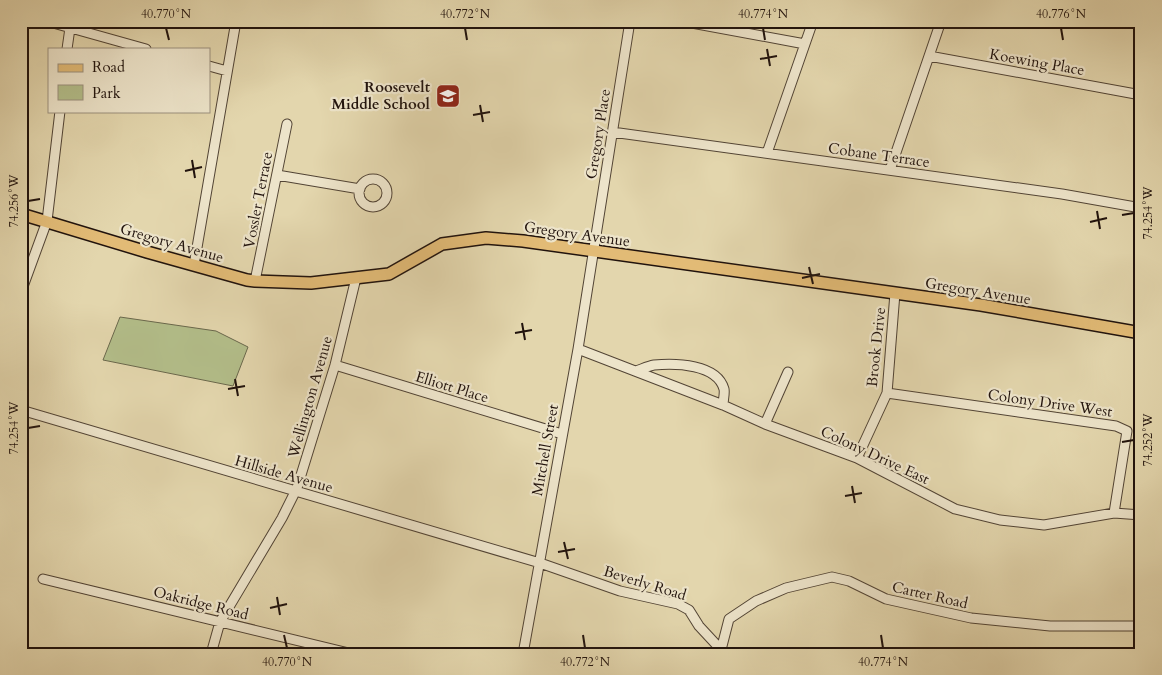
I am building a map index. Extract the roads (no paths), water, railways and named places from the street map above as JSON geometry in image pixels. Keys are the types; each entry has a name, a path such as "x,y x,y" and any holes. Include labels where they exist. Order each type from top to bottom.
{"main road":[{"name":"Gregory Avenue","path":"21,214 255,281 311,283 389,274 442,244 486,238 523,241 981,305 1141,333"}],"street":[{"path":"46,21 71,24 143,48"},
{"path":"194,265 236,21"},
{"name":"Gregory Place","path":"593,251 630,21"},
{"path":"682,21 805,44"},
{"path":"766,153 813,21"},
{"path":"890,170 941,21"},
{"path":"67,48 71,24"},
{"name":"Koewing Place","path":"929,56 1141,95"},
{"path":"210,66 227,71"},
{"path":"21,292 47,222 60,112"},
{"name":"Vossler Terrace","path":"255,281 287,124"},
{"name":"Cobane Terrace","path":"612,132 1062,194 1141,208"},
{"path":"277,175 360,189"},
{"name":"Mitchell Street","path":"523,654 578,349 593,251"},
{"name":"Wellington Avenue","path":"211,654 220,622 282,518 305,464 335,365 356,278"},
{"name":"Brook Drive","path":"857,458 887,393 895,293"},
{"name":"Colony Drive East","path":"578,349 722,405 765,424 857,458 955,509 1000,520 1044,525 1114,513 1141,515"},
{"name":"Elliott Place","path":"335,365 562,434"},
{"path":"636,371 653,365 704,368 717,376 724,390 722,405"},
{"path":"765,424 788,372"},
{"name":"Colony Drive West","path":"887,393 1116,426 1127,431 1114,513"},
{"name":"Hillside Avenue","path":"21,410 540,564"},
{"name":"Beverly Road","path":"540,564 620,591 678,604 689,610 700,626 723,652"},
{"name":"Carter Road","path":"723,652 729,619 756,601 786,588 832,577 849,581 886,599 972,618 1050,626 1141,626"},
{"name":"Oakridge Road","path":"43,579 353,654"}],"place":[{"name":"Roosevelt Middle School","path":"448,96"}]}
